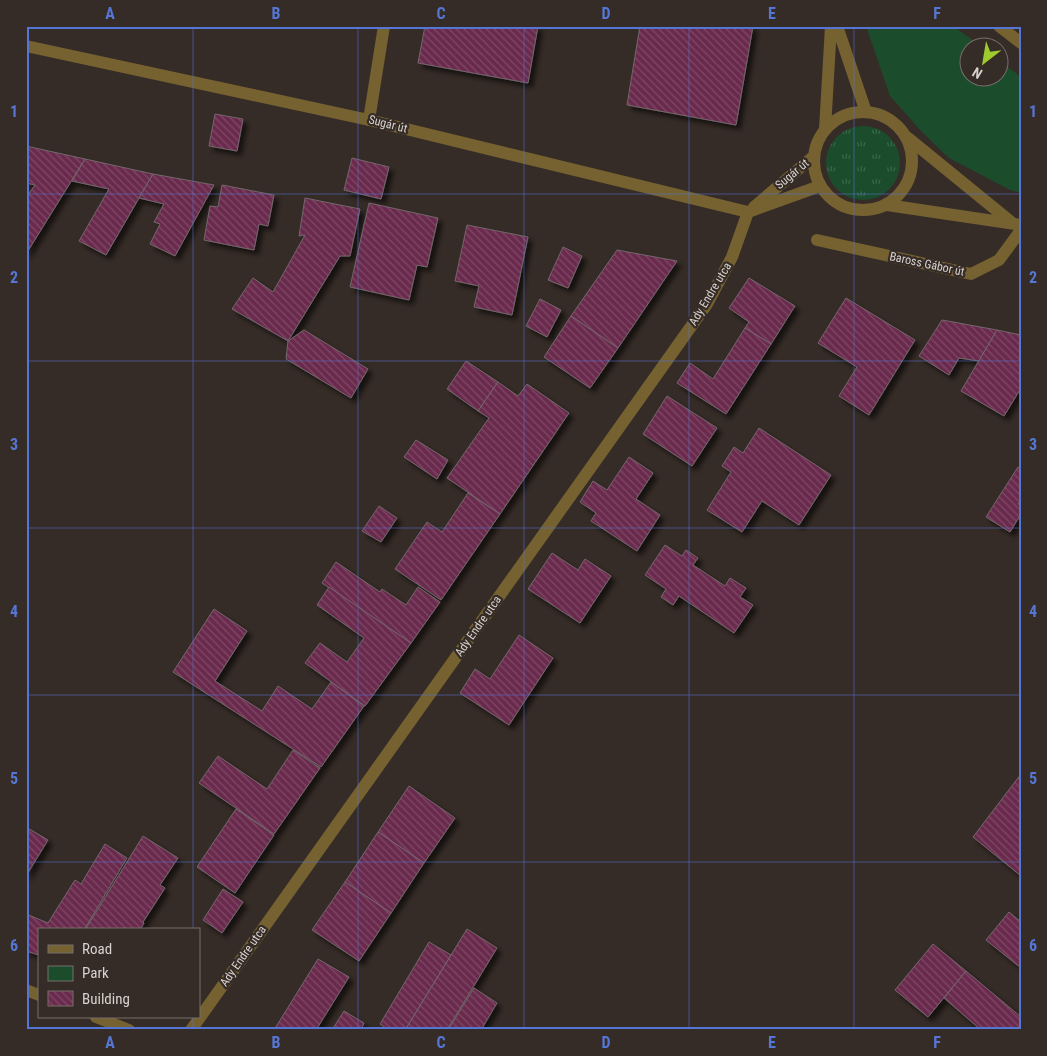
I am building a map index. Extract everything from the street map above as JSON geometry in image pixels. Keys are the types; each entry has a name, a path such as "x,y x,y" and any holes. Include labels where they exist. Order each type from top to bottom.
{"street":[{"path":"369,120 384,26"},
{"path":"825,130 831,26"},
{"path":"836,26 866,112"},
{"path":"999,26 1021,43"},
{"name":"Sugár út","path":"26,46 369,120 748,212 820,186 815,172 814,156 818,142 825,130 836,119 850,113 866,112 882,115 896,124 906,137 912,152 913,168 908,183 899,196 886,205"},
{"path":"906,137 1017,226"},
{"name":"Sugár út","path":"748,212 814,156"},
{"path":"820,186 830,198 842,206 857,210 872,210 886,205 1017,226"},
{"name":"Ady Endre utca","path":"200,1017 707,304 732,257 748,212"},
{"name":"Baross Gábor út","path":"817,240 971,274 999,260 1017,226"},
{"path":"26,990 38,995"},
{"path":"98,1018 128,1030"},
{"name":"Ady Endre utca","path":"191,1030 200,1018"}],"green space":[{"path":"866,26 953,26 970,38 960,38 960,88 1010,88 1010,69 1021,77 1021,193 1010,190 949,158 923,133 890,96"},
{"path":"856,126 870,126 884,132 894,142 900,156 898,177 884,194 870,200 856,200 842,194 832,184 826,170 826,156 832,142 842,132"}],"building":[{"path":"425,26 538,26 528,83 418,63"},
{"path":"640,26 753,26 736,125 627,105"},
{"path":"215,114 243,119 237,151 209,146"},
{"path":"26,146 85,159 26,254 26,198 35,185 26,183"},
{"path":"352,158 389,167 381,199 344,190"},
{"path":"85,159 153,174 106,255 79,241 109,189 72,181"},
{"path":"153,174 214,185 175,256 150,244 160,224 154,222 164,204 139,198"},
{"path":"222,185 274,195 268,226 259,224 254,250 204,240 210,206 218,207"},
{"path":"305,198 360,209 350,256 340,256 288,341 232,309 253,278 273,292 305,235 299,236"},
{"path":"369,203 438,218 427,267 417,265 409,300 350,287"},
{"path":"467,225 528,237 512,315 474,307 479,286 455,281"},
{"path":"563,247 582,256 568,288 548,280"},
{"path":"617,250 677,261 618,348 571,316"},
{"path":"749,278 795,306 771,344 745,328 749,322 729,308"},
{"path":"846,298 915,340 869,415 839,396 857,367 818,343"},
{"path":"540,299 561,310 547,337 526,326"},
{"path":"571,316 618,348 590,388 544,357"},
{"path":"942,320 997,330 979,361 959,358 949,375 919,356"},
{"path":"745,328 771,344 726,414 677,383 690,363 713,379"},
{"path":"304,330 368,369 351,398 286,359 288,341"},
{"path":"997,330 1021,335 1021,388 1004,416 961,391"},
{"path":"466,361 498,382 478,411 447,389"},
{"path":"498,382 518,396 527,384 569,413 500,514 447,478 489,418 478,411"},
{"path":"667,396 717,428 692,466 643,434"},
{"path":"759,428 831,475 799,525 762,501 742,532 707,510 731,472 722,466 734,447 743,453"},
{"path":"416,440 448,460 437,479 404,457"},
{"path":"629,457 653,473 636,499 660,515 637,551 591,521 596,513 580,502 593,481 607,490"},
{"path":"1018,467 1021,469 1021,500 1018,504 1021,505 1021,514 1010,532 986,517"},
{"path":"468,493 500,514 441,600 395,569 427,522 442,532"},
{"path":"379,506 397,518 381,542 362,531"},
{"path":"665,545 682,556 686,550 698,558 693,565 725,586 730,578 746,588 740,597 753,605 734,633 679,596 673,605 661,597 666,589 645,575"},
{"path":"552,553 578,570 585,559 611,576 580,623 528,589"},
{"path":"336,562 380,592 382,589 406,605 418,587 440,602 411,643 322,583"},
{"path":"329,587 411,643 365,706 305,663 320,643 347,662 364,638 317,605"},
{"path":"214,609 247,631 215,681 262,711 278,686 312,709 331,682 364,706 321,767 173,672"},
{"path":"519,635 553,658 509,725 460,693 475,669 490,679"},
{"path":"293,750 320,768 274,834 199,783 218,756 267,789"},
{"path":"1021,774 1021,876 973,837"},
{"path":"409,786 455,818 424,863 378,832"},
{"path":"236,809 274,835 235,893 197,867"},
{"path":"26,827 48,840 26,876"},
{"path":"378,832 424,863 391,913 345,882"},
{"path":"143,836 178,858 160,885 165,888 141,928 86,928"},
{"path":"105,844 127,858 85,928 38,928 38,955 26,951 26,914 48,923 75,880 81,884"},
{"path":"345,882 391,913 359,961 312,930"},
{"path":"223,889 243,902 222,933 203,920"},
{"path":"1009,912 1021,922 1021,968 986,940"},
{"path":"467,929 497,948 447,1030 405,1030"},
{"path":"429,942 451,955 405,1030 389,1030 380,1024"},
{"path":"933,944 966,971 928,1017 895,990"},
{"path":"318,959 349,977 316,1030 274,1030"},
{"path":"966,971 1021,1017 1021,1030 981,1030 944,998"},
{"path":"474,988 497,1003 481,1030 448,1030"},
{"path":"344,1011 364,1023 361,1030 332,1030"}]}
